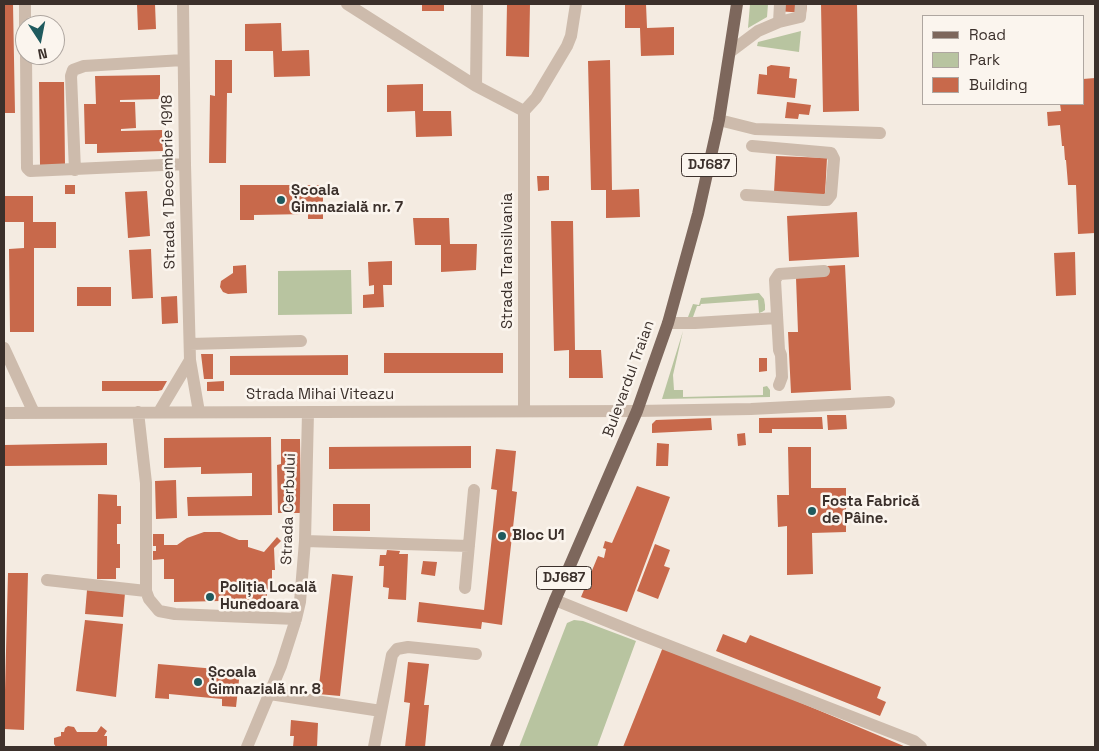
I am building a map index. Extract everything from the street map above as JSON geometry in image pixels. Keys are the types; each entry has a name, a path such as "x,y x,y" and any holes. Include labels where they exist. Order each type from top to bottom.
{"main road":[{"name":"Bulevardul Traian","path":"496,747 555,600 637,411 668,323 698,214 719,120 737,4"}],"street":[{"name":"Strada 1 Decembrie 1918","path":"182,4 190,360 199,412"},
{"path":"347,4 476,86 524,111 536,98 567,46 571,36 576,4"},
{"path":"476,86 478,4"},
{"path":"780,4 786,20"},
{"path":"786,20 788,4"},
{"path":"786,20 794,4"},
{"path":"730,52 758,31 786,20 800,17 802,4"},
{"path":"75,170 73,70 84,66 183,60"},
{"path":"26,65 27,168 30,171 185,164"},
{"name":"Strada Transilvania","path":"524,111 524,410"},
{"path":"719,120 755,129 880,133"},
{"path":"746,194 823,200 827,200 831,195 834,159 831,153 752,146"},
{"path":"782,408 779,385 782,378 781,355 779,350 775,283 779,274 824,271"},
{"path":"668,323 777,318"},
{"path":"190,344 301,341"},
{"path":"4,348 34,413"},
{"path":"159,412 190,360"},
{"name":"Strada Mihai Viteazu","path":"4,413 637,411 782,408 889,402"},
{"path":"138,412 146,483 146,590 155,608 166,613 296,619"},
{"name":"Strada Cerbului","path":"247,747 281,666 296,619 302,582 305,541 308,412"},
{"path":"465,588 474,490"},
{"path":"305,541 469,546"},
{"path":"47,580 146,590"},
{"path":"555,600 914,741 921,747"},
{"path":"374,747 392,655 397,649 408,647 476,654"},
{"path":"270,694 381,711"}],"green space":[{"path":"750,4 768,4 767,17 748,28"},
{"path":"801,31 799,52 757,46 758,42"},
{"path":"351,270 352,314 278,315 278,271"},
{"path":"759,293 764,299 765,305 765,310 762,312 759,313 758,300 701,304 700,306 697,306 693,317 688,317 693,304 699,305 701,298"},
{"path":"683,331 673,375 674,390 683,390 683,397 763,395 763,387 767,386 770,390 770,397 662,399"},
{"path":"574,620 583,621 636,641 597,747 519,747 567,623"}],"building":[{"path":"4,4 13,4 15,113 4,113"},
{"path":"137,4 155,4 156,29 138,30"},
{"path":"422,4 444,4 444,11 422,11"},
{"path":"507,4 530,4 529,57 506,56"},
{"path":"625,4 646,4 647,28 674,27 674,55 641,56 640,28 625,28"},
{"path":"776,4 807,4 806,13 776,11"},
{"path":"821,4 857,4 859,111 823,112"},
{"path":"281,23 282,51 309,50 310,76 274,77 273,51 245,51 245,24"},
{"path":"215,60 232,60 232,93 227,93 226,163 209,163 210,95 215,96"},
{"path":"610,60 612,190 639,189 640,217 606,218 606,190 591,190 588,61"},
{"path":"771,65 790,67 789,78 797,79 795,98 757,94 759,74 767,75 767,67"},
{"path":"160,75 160,99 120,100 120,102 135,102 136,128 121,129 121,131 162,130 163,151 97,153 97,144 85,144 84,104 96,104 95,76"},
{"path":"1095,78 1095,233 1078,234 1076,185 1068,185 1060,125 1048,126 1047,112 1061,111 1060,105 1084,105 1084,79"},
{"path":"39,82 64,82 65,165 40,165"},
{"path":"423,84 423,111 451,111 452,136 416,137 415,111 387,112 387,85"},
{"path":"787,102 811,105 809,115 799,114 798,119 785,118"},
{"path":"776,156 827,158 825,195 774,192"},
{"path":"537,176 549,176 549,190 538,191"},
{"path":"65,185 75,185 75,194 65,194"},
{"name":"Școala Gimnazială nr. 7","path":"240,185 323,185 323,219 308,219 308,214 254,215 254,220 240,220"},
{"path":"147,191 150,236 128,238 125,192"},
{"path":"4,196 33,196 33,222 56,222 56,248 34,248 34,332 10,332 9,249 24,248 24,222 4,222"},
{"path":"857,212 859,257 789,261 787,216"},
{"path":"413,218 449,218 450,244 477,244 476,270 441,272 441,245 415,245"},
{"path":"551,221 573,221 575,350 601,350 603,378 569,378 569,350 554,351"},
{"path":"151,249 153,298 132,299 129,250"},
{"path":"1075,252 1076,295 1056,296 1054,253"},
{"path":"392,261 392,285 383,285 384,307 363,308 363,295 374,294 374,285 369,286 368,262"},
{"path":"246,265 247,293 228,294 223,292 220,287 221,281 233,273 233,266"},
{"path":"845,265 851,390 791,393 788,332 798,332 796,278 827,266"},
{"path":"77,287 111,287 111,306 77,306"},
{"path":"177,296 178,323 162,324 161,297"},
{"path":"384,353 503,353 503,373 384,373"},
{"path":"201,354 213,354 213,379 204,379"},
{"path":"348,355 348,375 230,375 230,356"},
{"path":"759,358 767,358 767,371 759,372"},
{"path":"102,381 167,381 162,390 158,391 102,391"},
{"path":"224,381 224,391 207,391 207,382"},
{"path":"827,415 846,415 847,429 828,430"},
{"path":"822,417 823,429 772,429 772,433 759,433 759,418"},
{"path":"711,418 712,430 652,433 652,424 656,420"},
{"path":"745,433 746,445 738,446 737,434"},
{"path":"271,437 272,515 188,516 187,497 252,496 252,473 201,474 201,467 164,468 164,438"},
{"path":"281,439 300,439 301,513 278,513 277,465 281,464"},
{"path":"107,443 107,465 4,466 4,445"},
{"path":"657,443 669,444 668,466 656,466"},
{"path":"471,446 471,468 329,469 329,447"},
{"name":"Fosta Fabrică de Pâine.","path":"788,447 811,447 811,488 846,488 846,532 812,533 813,574 787,575 787,526 778,527 777,495 789,495"},
{"name":"Bloc U1","path":"496,449 516,451 512,491 517,492 502,625 482,622 481,629 417,622 419,602 484,610 497,490 491,489"},
{"path":"176,480 177,518 156,519 155,481"},
{"path":"637,486 670,497 627,612 581,597 598,556 604,558 606,549 603,548 605,541 612,543"},
{"path":"98,494 117,495 117,506 121,506 121,524 117,524 117,544 120,544 120,568 116,568 116,579 97,579"},
{"path":"333,504 370,504 370,531 333,531"},
{"path":"204,532 220,532 239,540 248,540 248,547 264,552 277,537 281,541 274,548 275,570 272,570 272,589 267,590 267,600 174,602 174,579 164,579 164,559 153,560 153,551 156,551 156,546 153,546 153,534 164,534 164,545 177,545 187,538"},
{"path":"655,544 670,550 664,566 670,568 658,599 637,591"},
{"path":"387,550 400,551 399,554 408,554 406,600 388,599 389,588 383,587 384,566 379,566 380,555 386,555"},
{"path":"423,561 437,562 435,576 421,574"},
{"path":"8,573 28,573 24,730 4,729"},
{"path":"332,574 353,576 340,696 318,694"},
{"path":"87,590 125,593 123,617 85,614"},
{"path":"85,620 123,624 116,697 76,691"},
{"path":"723,634 746,643 750,635 881,687 877,698 886,702 880,716 716,651"},
{"path":"663,647 711,665 906,747 623,747"},
{"path":"408,662 429,664 424,705 429,705 425,747 405,747 410,703 404,702"},
{"name":"Școala Gimnazială nr. 8","path":"158,664 240,671 236,707 222,706 222,699 169,694 169,699 155,698"},
{"path":"291,720 318,723 317,747 293,747 294,736 290,736"},
{"path":"68,726 74,727 77,732 97,732 101,726 107,731 104,736 107,736 107,747 56,747 54,738 61,736 61,732 64,732"}],"place":[{"name":"Școala Gimnazială nr. 7","path":"281,200"},
{"name":"Fosta Fabrică de Pâine.","path":"812,511"},
{"name":"Bloc U1","path":"502,536"},
{"name":"Poliția Locală Hunedoara","path":"210,597"},
{"name":"Școala Gimnazială nr. 8","path":"198,682"}]}
